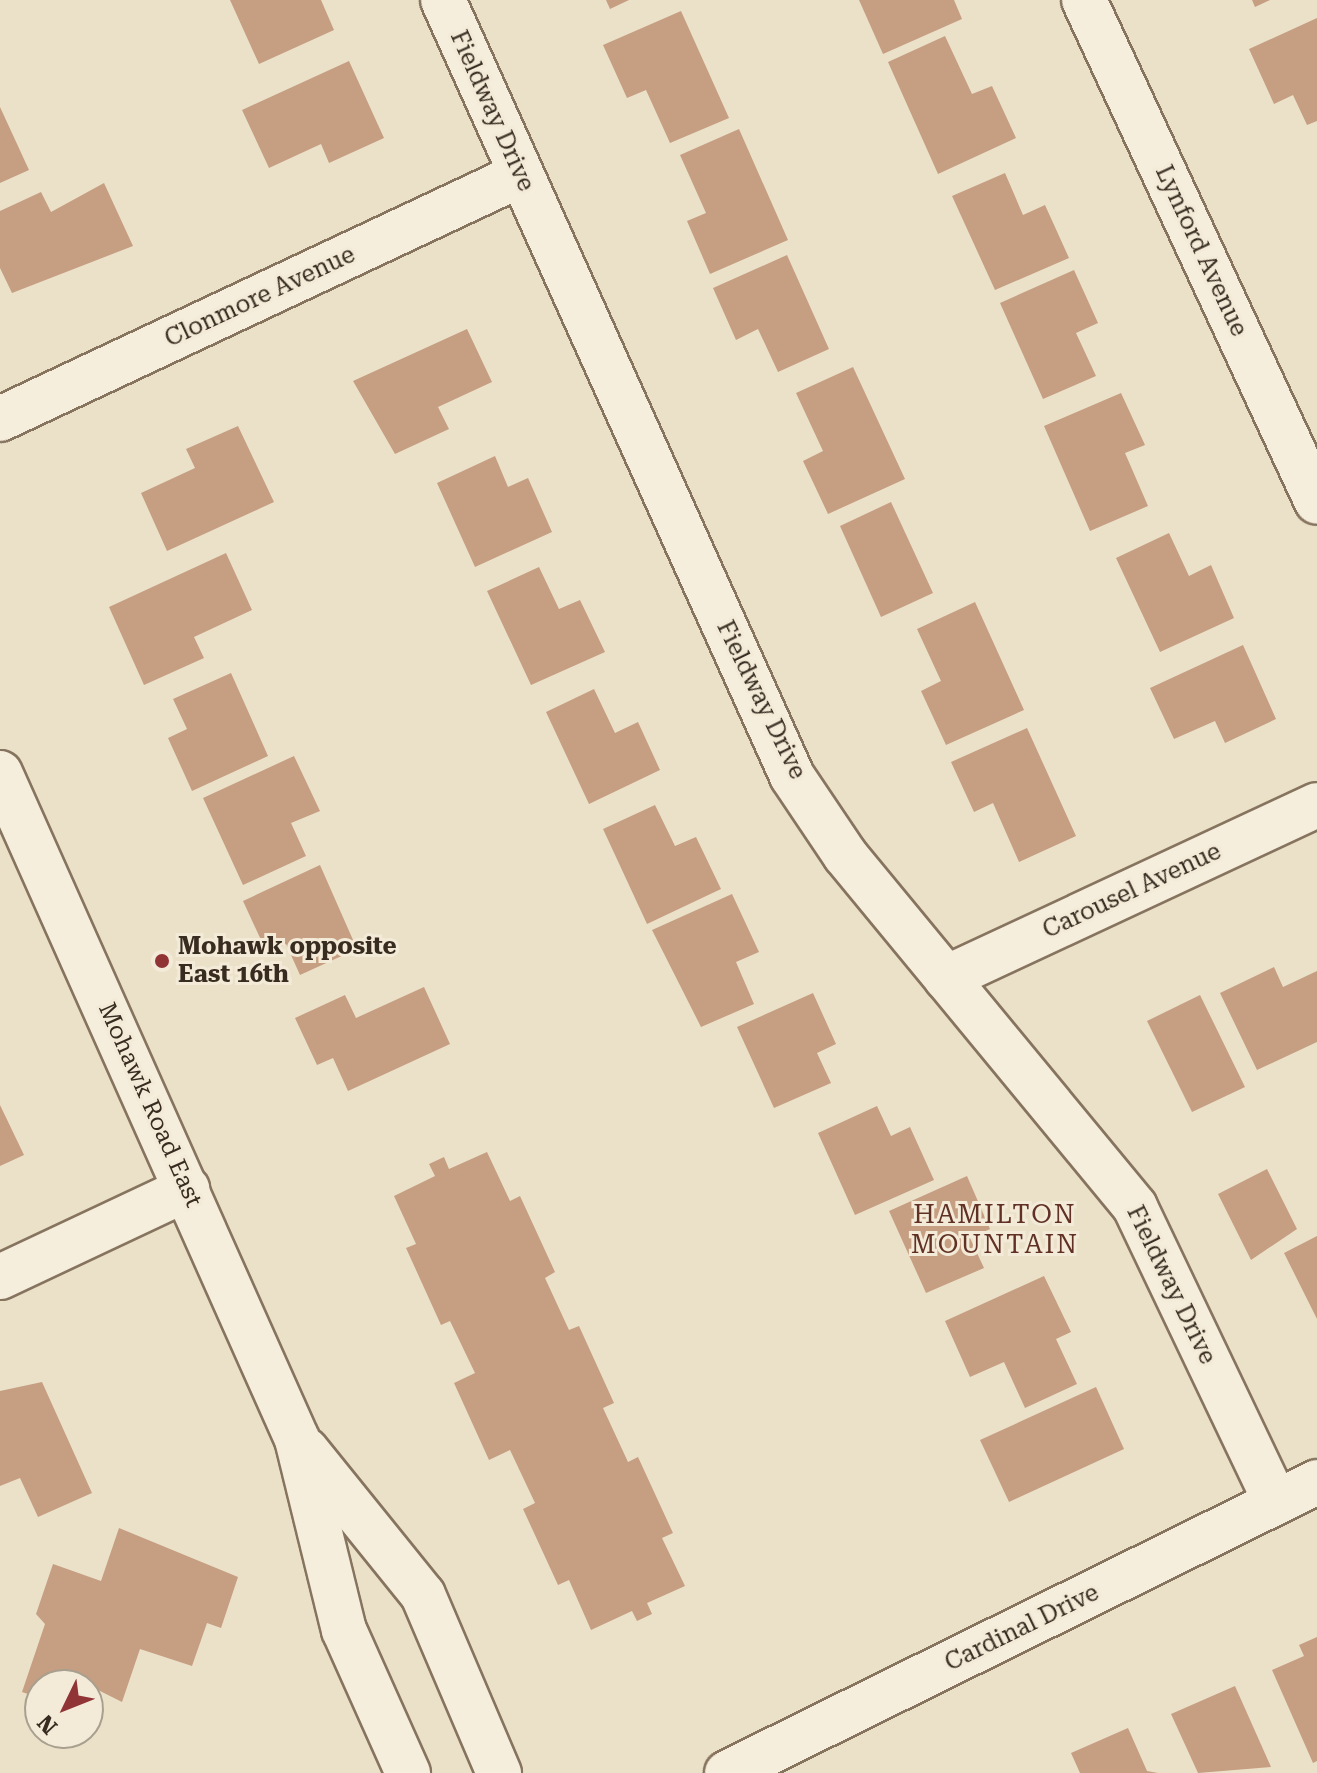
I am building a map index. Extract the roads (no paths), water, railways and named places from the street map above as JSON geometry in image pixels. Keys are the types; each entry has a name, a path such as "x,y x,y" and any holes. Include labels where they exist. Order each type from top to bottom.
{"street":[{"name":"Fieldway Drive","path":"443,0 792,776 845,855 1135,1207 1276,1502"},
{"name":"Lynford Avenue","path":"1084,0 1317,502"},
{"name":"Clonmore Avenue","path":"0,419 520,175"},
{"name":"Mohawk Road East","path":"0,773 297,1439 344,1630 408,1773"},
{"name":"Carousel Avenue","path":"946,978 1317,805"},
{"path":"0,1277 187,1189"},
{"name":"Mohawk Road East","path":"297,1439 423,1595 499,1773"},
{"name":"Cardinal Drive","path":"727,1773 1317,1482"}],"place":[{"name":"Mohawk opposite East 16th","path":"162,961"}],"district":[{"name":"HAMILTON MOUNTAIN","path":"995,1230"}]}
